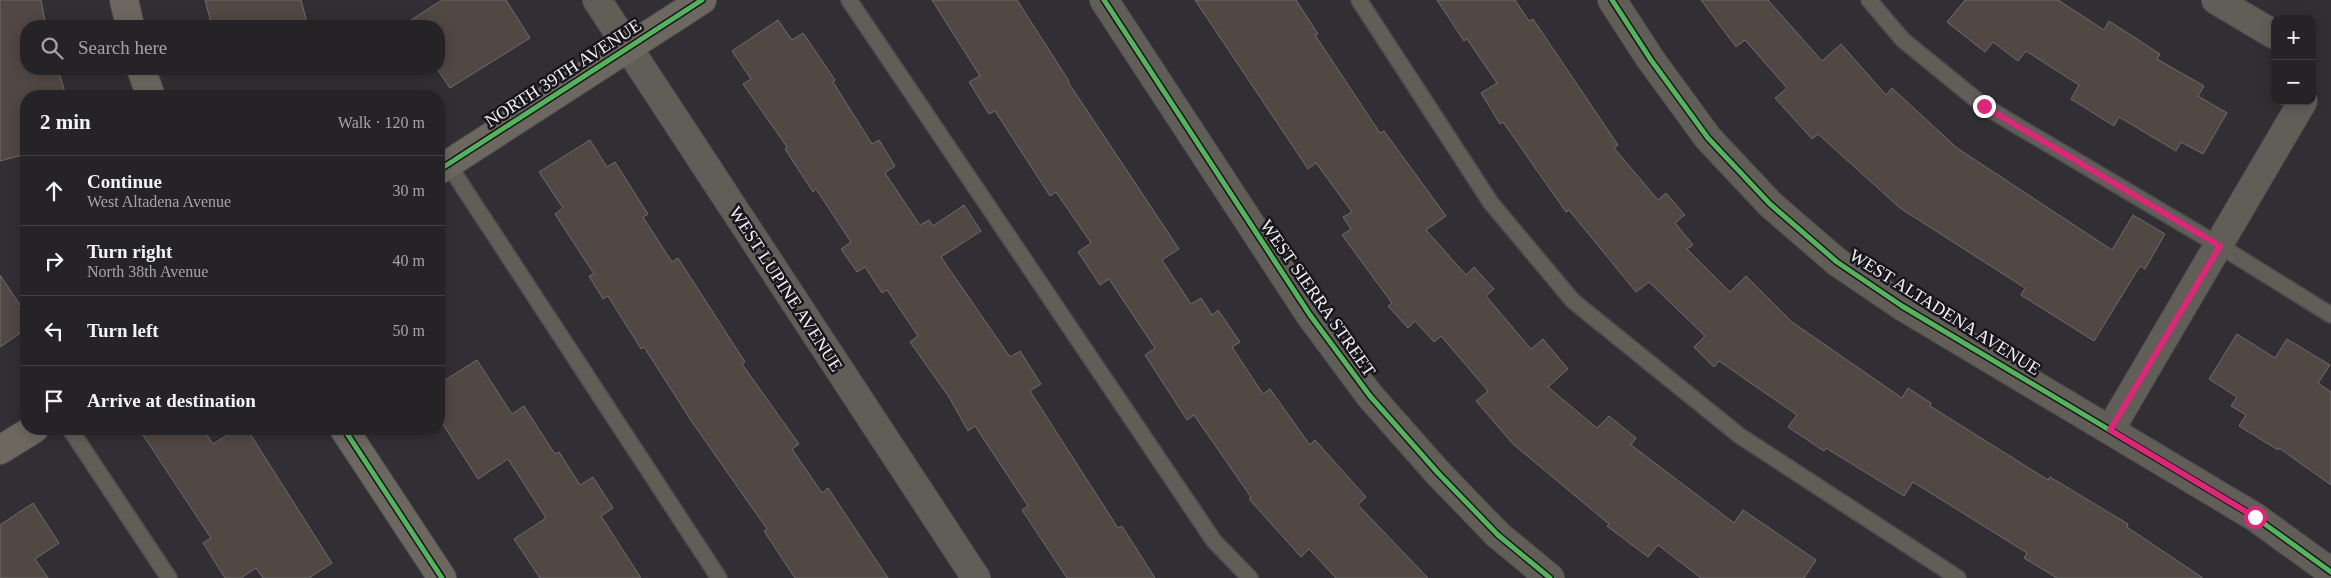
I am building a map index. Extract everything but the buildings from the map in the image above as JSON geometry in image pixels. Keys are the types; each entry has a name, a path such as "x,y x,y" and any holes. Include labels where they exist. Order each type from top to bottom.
{"street":[{"path":"124,0 129,20"},
{"name":"WEST LUPINE AVENUE","path":"598,0 976,578"},
{"name":"NORTH 39TH AVENUE","path":"445,166 702,0"},
{"name":"WEST SIERRA STREET","path":"1104,0 1310,315 1370,396 1438,473 1498,535 1550,578"},
{"name":"WEST ALTADENA AVENUE","path":"1612,0 1662,75 1708,138 1735,169 1803,234 1837,262 1902,306 2255,517 2331,572"},
{"path":"2216,0 2271,32"},
{"path":"143,75 149,90"},
{"path":"2110,430 2220,246 2301,105"},
{"path":"0,450 24,435"},
{"path":"348,435 442,578"}],"lane":[{"path":"849,0 1214,542 1250,578"},
{"path":"1359,0 1492,203 1573,301 1740,436 1958,578"},
{"path":"1869,0 1903,40 1984,106 2220,246 2331,315"},
{"path":"445,170 719,578"},
{"path":"74,435 168,578"}],"cycle path":[{"path":"445,166 702,0"},
{"path":"1104,0 1310,315 1370,396 1438,473 1498,535 1550,578"},
{"path":"1612,0 1651,60 1708,138 1770,204 1837,262 1902,306 2255,517 2331,572"},
{"path":"348,435 442,578"}],"route":[{"path":"1984,106 2220,246 2110,430 2255,517"}]}
